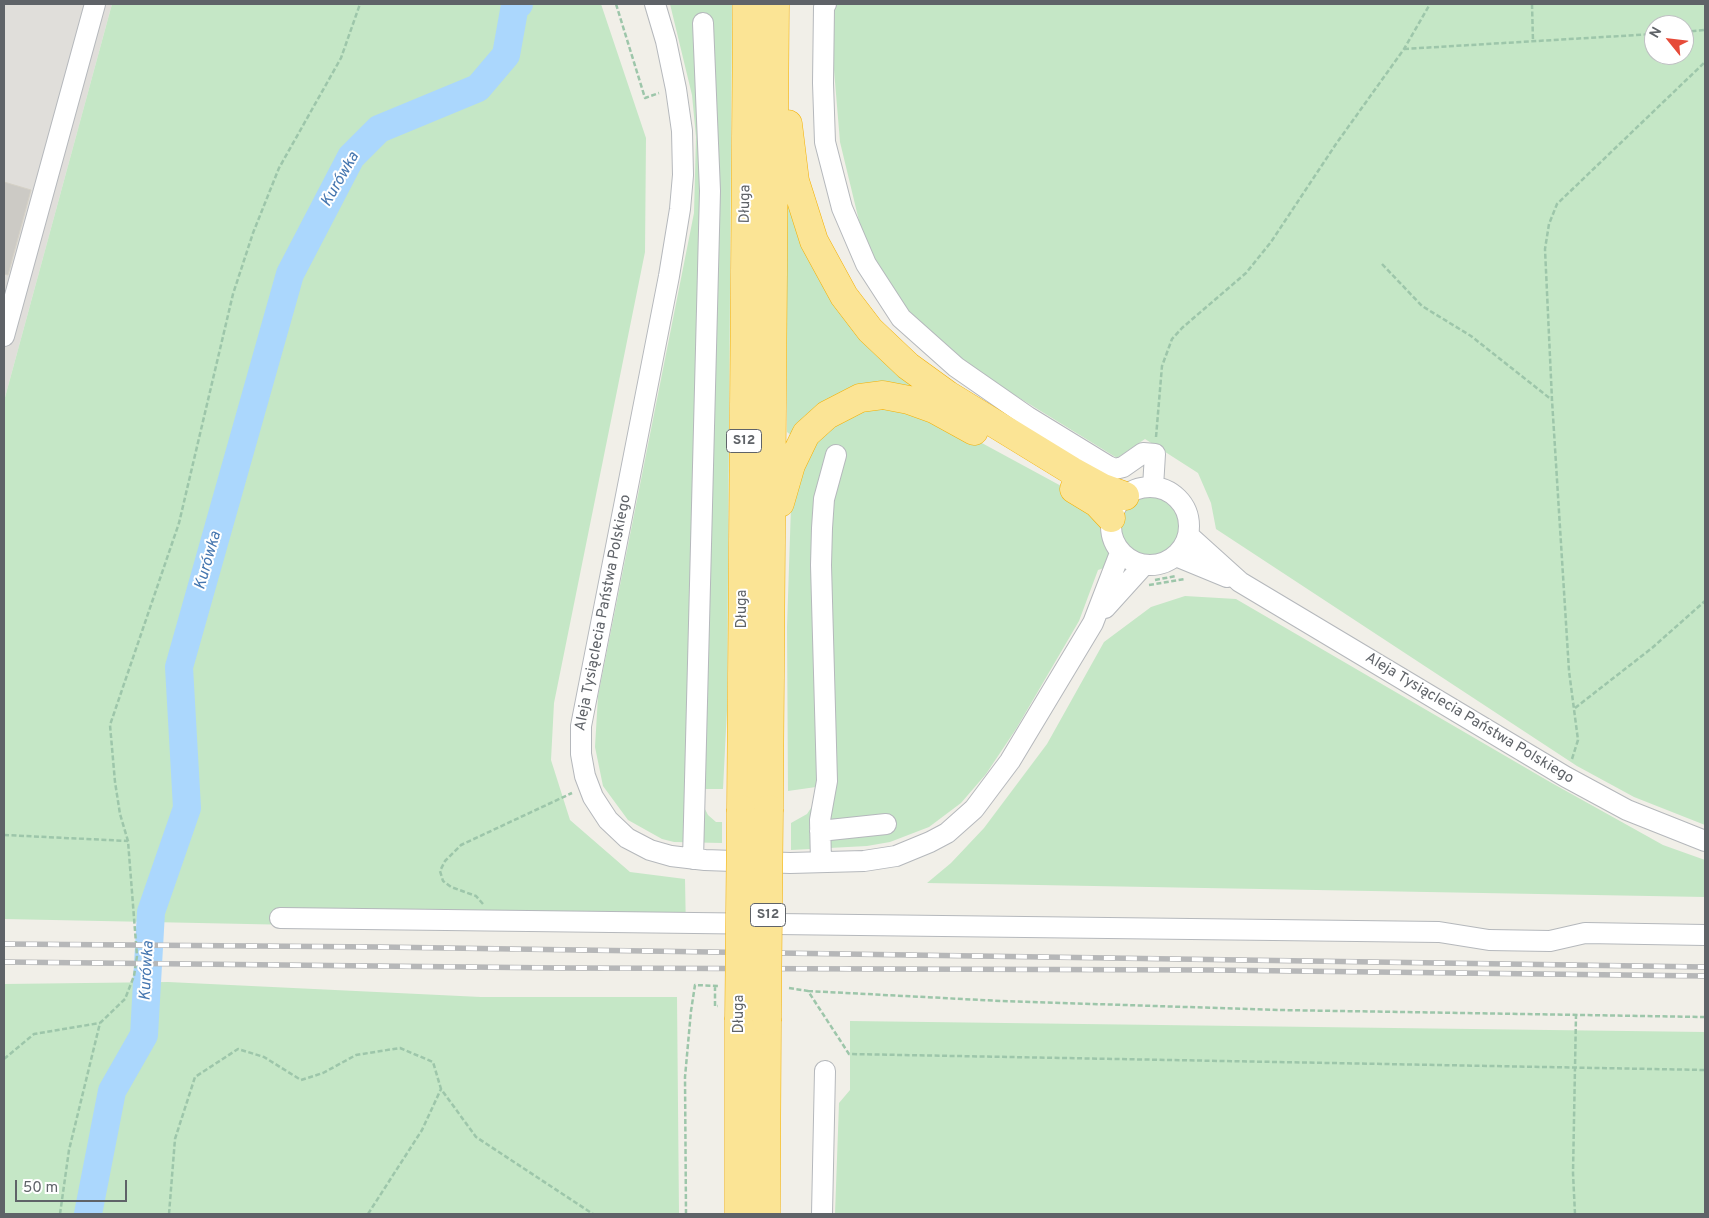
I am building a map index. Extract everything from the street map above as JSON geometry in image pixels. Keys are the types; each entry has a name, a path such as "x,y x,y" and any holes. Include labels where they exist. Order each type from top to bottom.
{"highway":[{"name":"Długa","path":"739,1214 748,4"},
{"name":"S12","path":"771,538 775,4"},
{"path":"774,52 788,125 795,180 803,209 814,241 830,272 857,314 891,352 948,395 1103,488 1118,507"},
{"path":"771,538 791,465 806,434 827,415 848,402 860,398 883,395 909,400 934,409 1056,477 1097,503 1118,507"},
{"name":"Długa","path":"766,1214 771,538"}],"street":[{"path":"4,336 95,4"},
{"name":"Aleja Tysiąclecia Państwa Polskiego","path":"655,4 670,58 680,114 683,156 680,209 666,295 588,685 580,741 582,766 588,786 603,814 627,838 661,854 693,859 821,862 864,861 896,856 930,842 956,826 985,796 1010,761 1093,623 1120,553"},
{"path":"826,4 824,8 823,54 824,142 842,208 866,264 901,318 956,367 1028,417 1108,466 1115,469 1123,467 1142,453 1155,454 1153,487"},
{"path":"693,859 710,191 703,23"},
{"path":"821,862 820,831 827,782 821,565 822,528 824,498 836,455"},
{"path":"1153,487 1172,493 1185,507 1190,526 1189,536 1184,547 1166,563 1155,566 1143,566 1130,561 1120,553 1112,536 1118,507 1143,488 1153,487"},
{"name":"Aleja Tysiąclecia Państwa Polskiego","path":"1189,536 1240,582"},
{"name":"Aleja Tysiąclecia Państwa Polskiego","path":"1176,556 1240,582 1566,778 1627,810 1705,841"},
{"name":"Aleja Tysiąclecia Państwa Polskiego","path":"1093,623 1143,566"},
{"path":"820,831 886,824"},
{"path":"280,918 1439,932 1489,940 1550,941 1585,933 1705,935"},
{"path":"822,1214 825,1071"}],"path":[{"path":"4,1059 34,1034 100,1023 125,1000 134,976 137,956 128,840 120,814 110,725 179,523 233,294 253,233 280,168 341,58 360,4"},
{"path":"616,4 645,98 662,92"},
{"path":"1155,454 1162,366 1172,339 1182,328 1246,273 1270,242 1336,144 1404,50 1430,4"},
{"path":"1532,4 1533,42"},
{"path":"1404,50 1644,35"},
{"path":"1566,778 1578,740 1569,670 1552,400 1545,249 1548,224 1557,204 1705,62"},
{"path":"1382,264 1422,306 1471,336 1552,400"},
{"path":"1574,708 1652,648 1705,601"},
{"path":"483,920 483,903 476,896 451,887 443,881 440,871 445,861 461,845 588,786"},
{"path":"4,835 128,840"},
{"path":"686,1214 685,1077 695,985 724,986"},
{"path":"715,986 715,1006"},
{"path":"785,988 1001,1001 1279,1010 1705,1017"},
{"path":"808,990 849,1054 1705,1070"},
{"path":"1576,1015 1573,1173 1576,1214"},
{"path":"60,1214 69,1150 100,1023"},
{"path":"169,1214 175,1139 195,1077 238,1049 264,1057 301,1080 323,1073 356,1055 400,1048 432,1062 441,1089 476,1136 593,1214"},
{"path":"368,1214 422,1130 441,1089"}],"shaded area":[{"path":"4,4 112,4 4,401"}],"green space":[{"path":"112,4 601,4 646,138 645,252 554,703 551,760 570,820 630,872 685,879 686,933 4,919 4,401"},
{"path":"670,4 732,4 727,710 723,789 704,789 705,809 708,815 716,822 722,822 722,843 674,842 662,839 628,820 603,786 595,747 598,696 694,213 696,137 692,95"},
{"path":"834,4 1705,4 1705,825 1634,797 1577,766 1216,529 1211,503 1198,473 1145,439 1117,458 961,362 903,308 867,254 840,142 834,70"},
{"path":"787,187 806,241 931,393 915,392 791,435 787,432"},
{"path":"894,405 980,442 1063,487 1106,526 1112,553 1107,567 1098,570 1079,621 1016,729 986,774 961,803 929,827 890,842 867,846 791,850 791,823 807,814 813,805 816,787 788,791 787,627 791,506 805,453 842,416"},
{"path":"1151,494 1169,500 1177,508 1183,526 1177,544 1169,552 1151,558 1133,552 1125,544 1119,526 1125,508 1133,500"},
{"path":"1185,596 1236,599 1550,782 1663,845 1705,860 1705,897 927,883 951,863 984,828 1047,744 1104,642 1151,607"},
{"path":"168,982 481,997 677,997 679,1214 4,1214 4,984"},
{"path":"850,1021 1705,1032 1705,1214 835,1214 839,1103 850,1090"}],"building":[{"path":"4,182 31,190 8,275 4,274"}],"waterway":[{"name":"Kurówka","path":"88,1214 112,1091 144,1035 151,912 187,808 179,667 290,274 351,157 379,129 478,88 506,55 515,5 519,4"}],"railway":[{"path":"4,944 380,947 1705,967"},
{"path":"4,962 561,968 1210,970 1705,976"}]}
